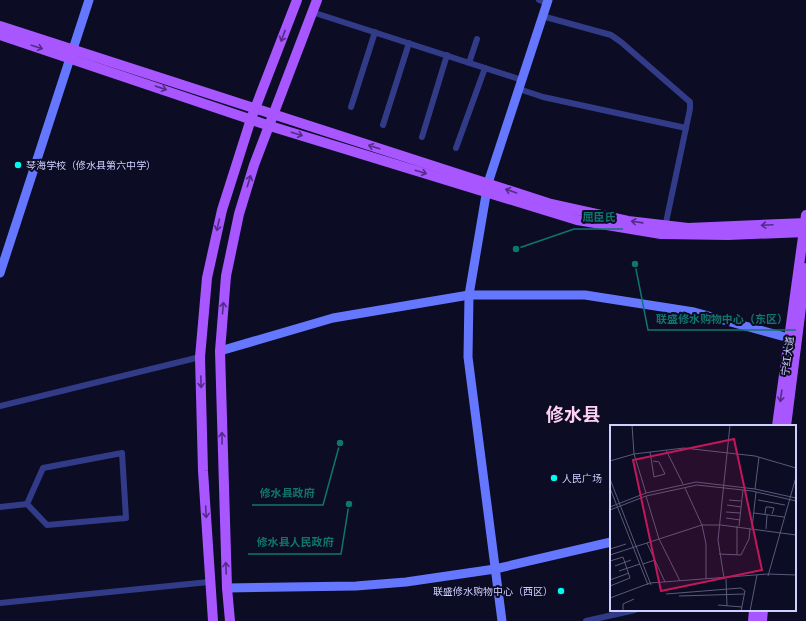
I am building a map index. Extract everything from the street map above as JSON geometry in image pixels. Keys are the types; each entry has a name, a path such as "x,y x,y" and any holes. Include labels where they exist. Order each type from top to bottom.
{"main road":[{"path":"213,621 209,582 200,357 208,270 222,210 253,114 297,0"},
{"path":"230,621 227,588 220,351 226,276 239,214 254,166 317,0"},
{"path":"0,26 72,53 253,114 274,116 487,188"},
{"path":"0,35 72,53"},
{"path":"253,114 270,126 487,188 585,213 663,230 805,225"},
{"name":"宁红大道","path":"777,425 805,225"},
{"name":"宁红大道","path":"786,425 806,268"},
{"path":"753,621 754,611"},
{"path":"762,621 764,611"}],"street":[{"path":"0,273 89,0"},
{"path":"502,621 468,357 470,295 487,188 542,16 545,1"},
{"path":"312,12 522,80"},
{"path":"542,16 611,35 690,102 686,128 663,230"},
{"path":"351,107 375,32"},
{"path":"469,63 477,39"},
{"path":"383,125 409,43"},
{"path":"422,137 446,55"},
{"path":"456,148 485,68"},
{"path":"519,89 544,98 686,128"},
{"path":"220,351 333,318 470,295 585,295 694,312 789,338"},
{"path":"0,406 200,357"},
{"path":"122,453 126,518 47,525 27,504 43,468 122,453"},
{"path":"0,507 27,504"},
{"path":"227,588 356,586 406,582 495,569 610,542"},
{"path":"0,603 209,582"},
{"path":"586,621 613,618 632,611"}],"place":[{"name":"琴海学校（修水县第六中学）","path":"18,165"},
{"name":"屈臣氏","path":"516,249"},
{"name":"联盛修水购物中心（东区）","path":"635,264"},
{"name":"修水县政府","path":"340,443"},
{"name":"人民广场","path":"554,478"},
{"name":"修水县人民政府","path":"349,504"},
{"name":"联盛修水购物中心（西区）","path":"561,591"}],"district":[{"name":"修水县","path":"573,415"}]}
